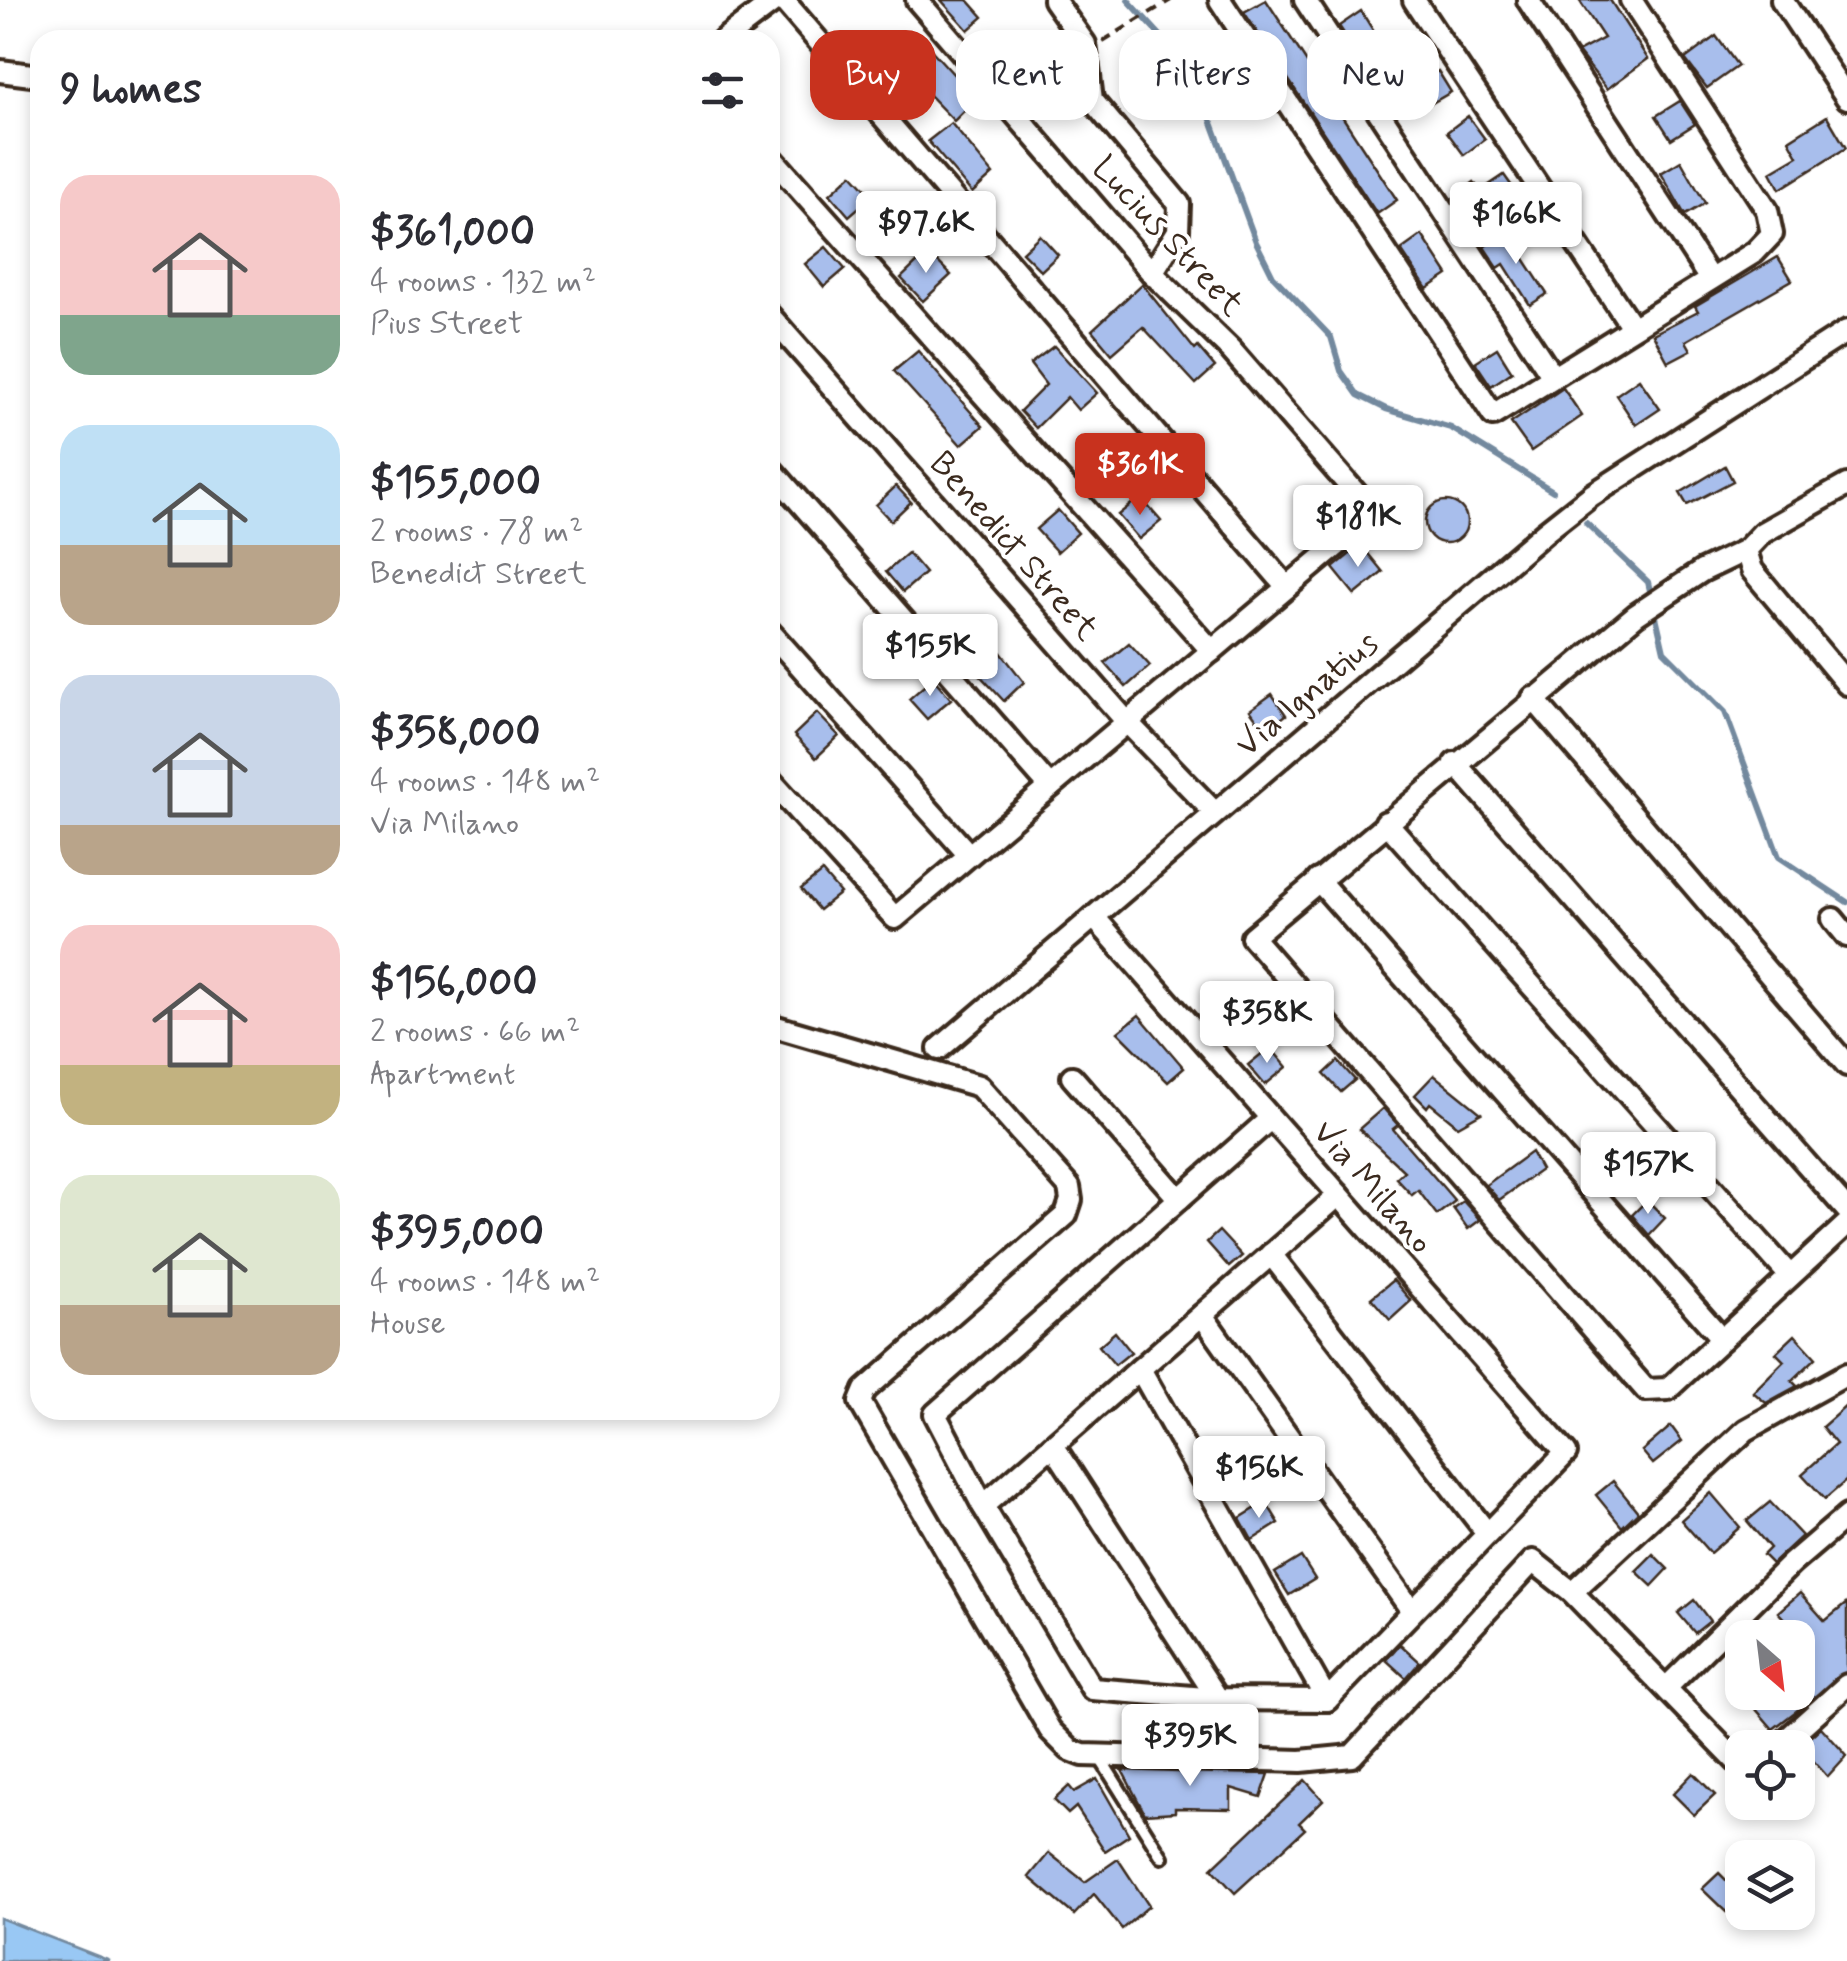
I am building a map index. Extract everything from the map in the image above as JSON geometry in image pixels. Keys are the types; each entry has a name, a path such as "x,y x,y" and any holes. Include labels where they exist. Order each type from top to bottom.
{"street":[{"path":"737,30 780,0 1287,587 895,918 780,791"},
{"name":"Lucius Street","path":"917,0 1152,273 1231,350 1374,514 1287,587"},
{"path":"1054,0 1075,30"},
{"path":"1220,0 1493,415 1755,252 1772,234 1767,210 1631,0"},
{"path":"1305,0 1553,377"},
{"path":"1414,0 1632,327"},
{"path":"1528,0 1710,279"},
{"path":"1782,0 1847,98"},
{"path":"0,71 30,75"},
{"path":"1099,108 1180,204 1178,231 1152,273"},
{"path":"780,167 1212,651"},
{"name":"Benedict Street","path":"780,327 1127,722 1215,813"},
{"name":"Via Ignatius","path":"940,1049 1545,532 1592,496 1782,376 1847,330"},
{"name":"Via Ignatius","path":"1782,376 1847,344"},
{"path":"780,479 1050,788"},
{"path":"1843,494 1762,533 1746,550 1636,615 1252,937 1646,1390 1668,1389 1847,1224"},
{"path":"1746,550 1752,570 1847,684"},
{"path":"780,643 969,856"},
{"path":"1533,698 1847,1065"},
{"path":"1455,763 1847,1210"},
{"path":"1386,822 1790,1276"},
{"path":"1318,880 1722,1339"},
{"name":"Via Milano","path":"1094,918 1566,1453 1487,1533"},
{"path":"780,1028 979,1086 1069,1187 1071,1200 1066,1216 865,1390 860,1402 1050,1730 1070,1750 1302,1760 1352,1756 1533,1561 1572,1592 1725,1749"},
{"path":"1072,1077 1179,1199"},
{"path":"1270,1118 935,1414 983,1506 1092,1689 1218,1700 1327,1700 1487,1533 1271,1254"},
{"path":"983,1506 1339,1195"},
{"path":"1202,1315 1412,1611"},
{"path":"1140,1369 1327,1700"},
{"path":"1572,1592 1746,1430 1847,1374"},
{"path":"1052,1445 1218,1700"},
{"path":"1666,1688 1792,1563 1847,1516"},
{"path":"1797,1730 1847,1685"}],"lane":[{"path":"1097,1754 1162,1858"}],"path":[{"path":"1099,41 1171,0"}],"water":[{"path":"0,1918 110,1961 0,1961"}],"building":[{"path":"941,0 968,0 983,17 968,30"},
{"path":"1266,0 1286,30 1256,30 1244,12"},
{"path":"1579,0 1610,0 1648,59 1607,89 1578,52 1604,38"},
{"path":"1361,11 1373,30 1342,30 1339,26"},
{"path":"1287,32 1307,63 1307,108 1287,77"},
{"path":"1716,36 1738,66 1707,88 1685,59"},
{"path":"936,55 956,77 954,121 936,102"},
{"path":"1439,73 1451,92 1439,99"},
{"path":"1680,101 1695,124 1671,139 1656,116"},
{"path":"1468,116 1485,139 1464,155 1447,132"},
{"path":"1827,116 1846,148 1780,189 1771,172 1798,156 1789,140"},
{"path":"1315,120 1345,120 1397,200 1377,214"},
{"path":"951,123 993,174 972,193 928,141"},
{"path":"1681,161 1705,203 1685,215 1661,173"},
{"path":"852,174 872,196 849,216 830,194"},
{"path":"1504,175 1516,192 1498,204 1486,187"},
{"path":"1474,182 1485,199 1464,214 1453,198"},
{"path":"1506,231 1547,294 1530,305 1504,264 1498,268 1484,247"},
{"path":"1040,235 1058,255 1041,271 1022,252"},
{"path":"1422,235 1448,275 1427,289 1401,250"},
{"path":"826,247 845,269 824,287 805,264"},
{"path":"928,252 951,275 923,301 901,278"},
{"path":"1778,257 1792,280 1686,341 1691,350 1668,362 1653,334 1698,311 1695,306"},
{"path":"1142,284 1195,350 1198,347 1215,367 1196,384 1143,327 1112,354 1092,330"},
{"path":"1054,346 1097,393 1078,410 1067,397 1036,428 1020,411 1046,385 1030,364"},
{"path":"1497,348 1512,372 1491,386 1475,362"},
{"path":"918,351 983,426 961,445 894,371"},
{"path":"1639,379 1660,409 1636,425 1616,395"},
{"path":"1563,388 1582,416 1531,451 1511,423"},
{"path":"1725,466 1733,481 1687,505 1680,493"},
{"path":"896,486 911,502 891,521 876,505"},
{"path":"1140,497 1161,521 1139,539 1118,515"},
{"path":"1446,501 1461,507 1467,522 1461,537 1446,543 1431,537 1425,522 1431,507"},
{"path":"1058,510 1078,533 1057,552 1036,529"},
{"path":"1361,545 1383,572 1355,595 1333,568"},
{"path":"908,553 925,573 903,592 886,572"},
{"path":"985,632 1024,682 1004,701 960,654"},
{"path":"1129,643 1150,666 1126,687 1105,663"},
{"path":"933,678 951,699 927,719 909,699"},
{"path":"1272,694 1286,715 1265,731 1250,710"},
{"path":"817,713 839,736 816,758 794,735"},
{"path":"822,872 840,893 819,910 801,889"},
{"path":"1139,1015 1184,1068 1168,1082 1118,1032"},
{"path":"1270,1047 1287,1067 1265,1085 1248,1065"},
{"path":"1338,1061 1355,1080 1341,1092 1324,1074"},
{"path":"1434,1075 1481,1113 1458,1126 1430,1103 1427,1107 1415,1095"},
{"path":"1383,1108 1398,1125 1393,1129 1455,1201 1437,1215 1418,1190 1412,1195 1396,1178 1404,1171 1359,1129"},
{"path":"1531,1152 1541,1170 1499,1200 1486,1185"},
{"path":"1647,1200 1665,1218 1649,1235 1632,1215"},
{"path":"1463,1201 1480,1220 1468,1229 1453,1208"},
{"path":"1219,1231 1242,1256 1229,1267 1207,1242"},
{"path":"1393,1280 1411,1301 1390,1320 1371,1298"},
{"path":"1115,1332 1131,1352 1115,1365 1099,1346"},
{"path":"1795,1335 1816,1358 1792,1381 1797,1386 1766,1403 1753,1392 1784,1361 1776,1353"},
{"path":"1847,1405 1847,1480 1825,1499 1802,1474 1836,1444 1822,1427"},
{"path":"1671,1426 1682,1441 1653,1464 1642,1451"},
{"path":"1613,1481 1638,1512 1622,1527 1596,1495"},
{"path":"1711,1493 1740,1527 1710,1553 1681,1520"},
{"path":"1266,1502 1279,1523 1252,1540 1240,1518"},
{"path":"1770,1502 1802,1536 1772,1564 1763,1555 1770,1548 1747,1521"},
{"path":"1653,1554 1668,1569 1652,1586 1636,1571"},
{"path":"1301,1557 1315,1579 1289,1595 1275,1573"},
{"path":"1800,1593 1825,1621 1847,1603 1847,1672 1815,1697 1815,1620 1785,1620 1778,1612"},
{"path":"1694,1600 1710,1621 1695,1633 1678,1613"},
{"path":"1400,1644 1420,1662 1406,1678 1386,1660"},
{"path":"1757,1710 1798,1710 1773,1729"},
{"path":"1821,1727 1847,1756 1828,1777 1815,1763 1815,1732"},
{"path":"1122,1770 1269,1774 1261,1797 1231,1788 1231,1809 1175,1808 1175,1812 1145,1814"},
{"path":"1693,1773 1715,1795 1694,1815 1673,1794"},
{"path":"1097,1779 1129,1835 1105,1851 1076,1807 1068,1814 1054,1800 1069,1786 1074,1792"},
{"path":"1305,1780 1323,1800 1299,1823 1305,1829 1235,1893 1212,1868"},
{"path":"1049,1853 1085,1882 1118,1859 1149,1906 1122,1929 1094,1894 1074,1915 1029,1877"},
{"path":"1719,1873 1725,1879 1725,1911 1702,1889"}],"waterway":[{"path":"1128,0 1193,71 1256,242 1273,276 1331,337 1341,371 1358,395 1386,409 1451,428 1553,491"},
{"path":"1586,523 1648,582 1664,651 1725,712 1779,857 1847,902"}]}
